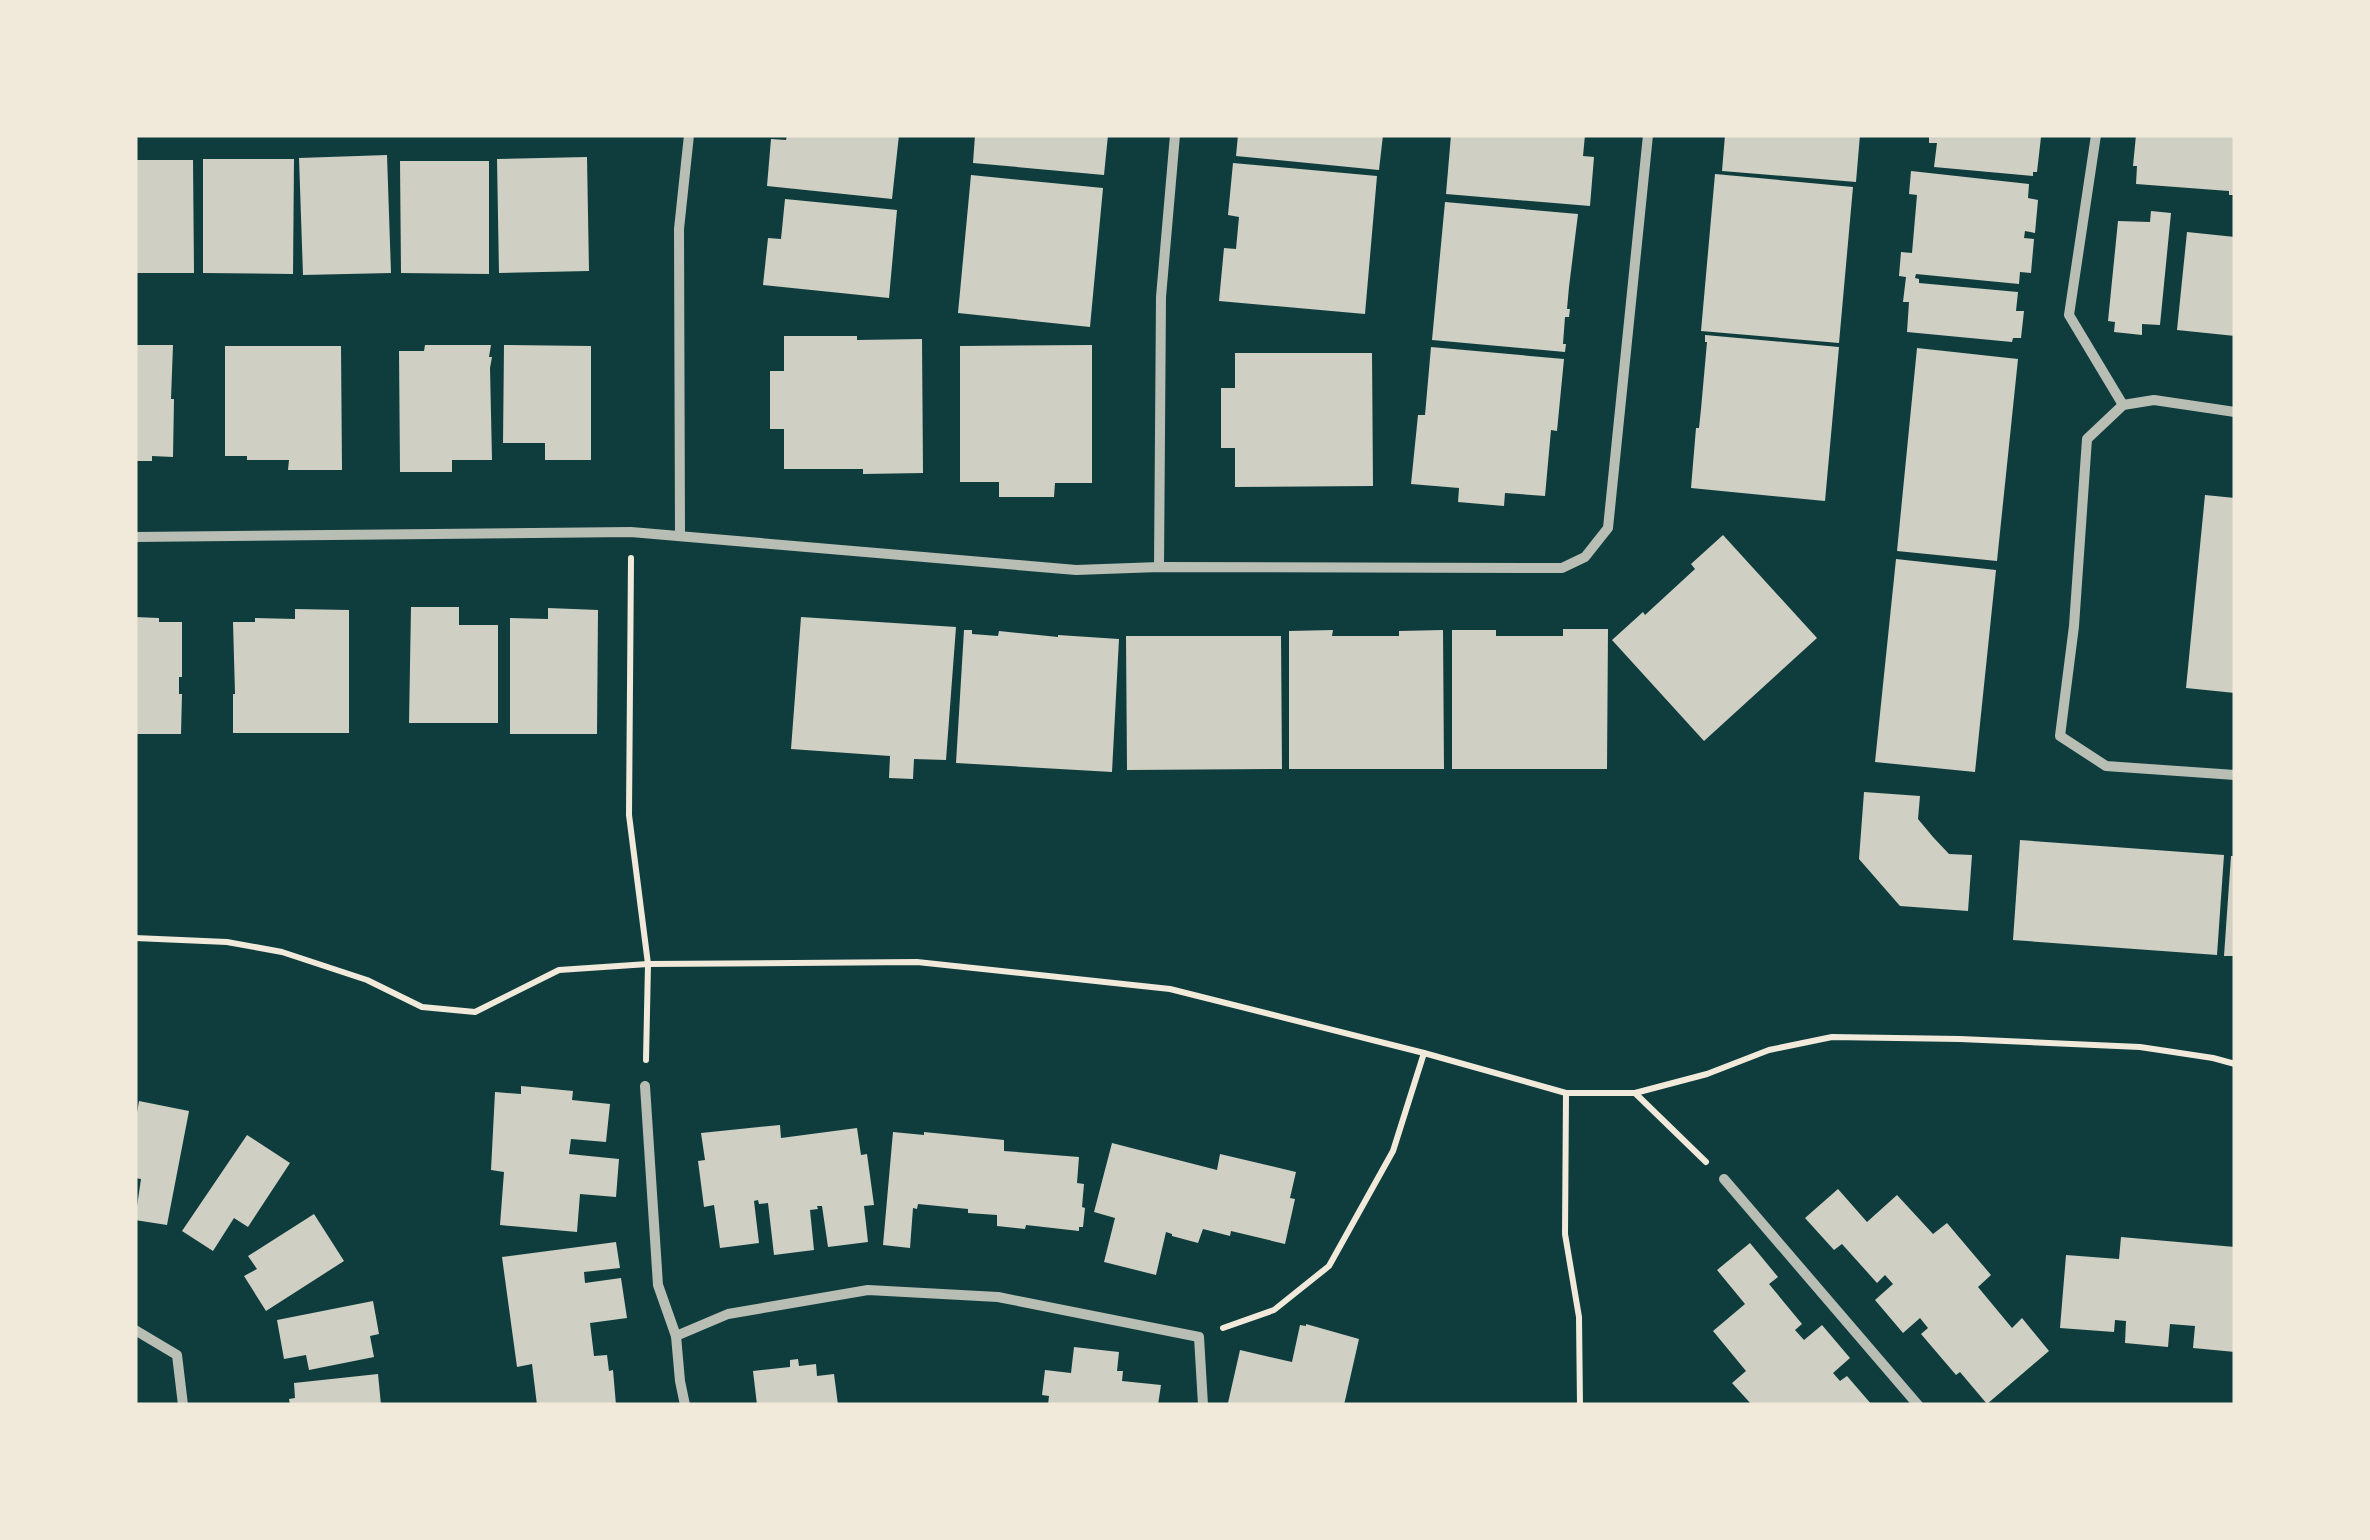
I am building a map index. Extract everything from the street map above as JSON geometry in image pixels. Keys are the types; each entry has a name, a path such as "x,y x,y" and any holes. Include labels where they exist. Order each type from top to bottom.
{"street":[{"path":"680,536 679,229 688,135"},
{"path":"1159,566 1161,297 1175,135"},
{"path":"135,537 632,532 1076,570 1159,566 1562,568 1584,557 1608,528 1648,135"},
{"path":"2096,135 2069,316 2123,405"},
{"path":"2235,412 2154,400 2123,405 2087,439 2074,626 2060,736 2106,766 2235,775"},
{"path":"646,1086 658,1285 676,1336 685,1405"},
{"path":"1724,1179 1918,1405"},
{"path":"676,1336 728,1314 868,1290 998,1296 1199,1337 1203,1405"},
{"path":"135,1330 176,1354 182,1405"}],"path":[{"path":"632,532 629,815 648,964 646,1086"},
{"path":"135,938 227,942 282,952 368,980 422,1007 475,1012 559,970 648,964 917,962 1170,989 1566,1092 1635,1094 1707,1074 1769,1050 1832,1037 2140,1046 2235,1064"},
{"path":"1199,1337 1274,1310 1329,1266 1393,1151 1424,1053"},
{"path":"1566,1092 1565,1234 1579,1317 1580,1405"},
{"path":"1635,1094 1724,1179"}],"building":[{"path":"787,135 899,135 892,199 767,186 771,139 786,140"},
{"path":"975,135 1108,135 1104,175 973,163"},
{"path":"1238,135 1383,135 1379,170 1236,156"},
{"path":"1451,135 1585,135 1583,156 1594,157 1590,206 1446,194"},
{"path":"1725,135 1860,135 1856,182 1722,171"},
{"path":"1929,135 2037,135 2041,137 2037,172 2033,176 1934,167 1937,143 1929,143"},
{"path":"2136,135 2235,135 2235,195 2229,195 2229,191 2136,184"},
{"path":"387,155 391,273 303,275 299,158"},
{"path":"587,157 589,271 499,273 497,159"},
{"path":"203,159 294,159 293,274 203,273"},
{"path":"135,160 193,160 194,273 135,273"},
{"path":"400,161 489,161 489,274 401,273"},
{"path":"1233,163 1377,176 1365,314 1219,301 1224,248 1236,249 1239,217 1228,215"},
{"path":"1911,171 2029,184 2028,198 2038,200 2035,233 2025,231 2024,238 2034,239 2031,273 2020,272 2019,284 1916,274 1915,278 1919,283 2018,292 2016,311 2024,311 2021,338 2013,338 2012,342 1907,332 1909,302 1903,302 1906,277 1899,276 1901,252 1912,253 1917,195 1909,194"},
{"path":"1715,174 1853,187 1839,343 1701,331"},
{"path":"971,175 1103,188 1090,327 958,313"},
{"path":"785,199 897,210 889,298 763,285 768,238 781,239"},
{"path":"1445,202 1578,214 1569,317 1565,317 1565,352 1432,340"},
{"path":"2151,211 2171,213 2160,325 2142,324 2142,335 2114,332 2115,322 2108,321 2118,221 2150,222"},
{"path":"2187,232 2235,237 2235,336 2177,330"},
{"path":"1705,335 1839,347 1825,501 1691,488"},
{"path":"784,336 922,339 923,473 784,469 784,429 770,429 770,371 784,371"},
{"path":"135,345 173,345 173,457 152,456 152,461 135,461"},
{"path":"425,345 491,345 492,460 452,460 452,472 400,472 399,351 424,351"},
{"path":"504,345 591,346 591,460 545,460 545,443 503,443"},
{"path":"1092,345 1092,483 1055,483 1054,497 999,497 999,482 960,482 960,346"},
{"path":"225,346 341,346 342,470 288,470 289,460 225,456"},
{"path":"1431,347 1564,359 1557,431 1551,430 1545,496 1505,493 1504,506 1458,502 1459,488 1411,484 1418,415 1425,415"},
{"path":"1917,348 2018,359 1997,561 1897,551"},
{"path":"1235,353 1372,353 1373,486 1235,487 1235,448 1221,448 1221,388 1235,388"},
{"path":"2205,495 2235,498 2235,693 2186,688"},
{"path":"1723,535 1817,638 1704,741 1612,640 1695,569 1691,564"},
{"path":"1896,559 1996,570 1975,772 1875,762"},
{"path":"411,607 459,607 459,625 498,625 498,723 409,723"},
{"path":"548,608 598,610 597,734 510,734 510,618 548,619"},
{"path":"295,609 349,610 349,733 233,733 233,622 295,619"},
{"path":"135,617 182,622 181,734 135,734"},
{"path":"801,617 956,627 946,760 914,759 913,779 889,778 890,756 791,749"},
{"path":"1563,629 1608,629 1607,769 1452,769 1452,630 1496,630 1496,636 1563,636"},
{"path":"964,630 998,636 999,631 1119,639 1112,772 956,763"},
{"path":"1333,630 1332,636 1399,636 1399,631 1443,630 1444,769 1289,769 1289,631"},
{"path":"1126,636 1281,636 1282,769 1127,770"},
{"path":"1864,792 1920,796 1918,819 1933,837 1949,854 1972,855 1968,911 1900,906 1859,859"},
{"path":"2020,840 2224,855 2217,955 2013,940"},
{"path":"2231,856 2235,856 2235,956 2224,956"},
{"path":"521,1086 573,1091 572,1100 610,1104 606,1142 571,1139 569,1154 619,1159 616,1197 580,1194 577,1232 500,1225 504,1172 491,1170 495,1092 521,1094"},
{"path":"139,1101 189,1111 167,1225 135,1220 141,1179 135,1178"},
{"path":"780,1125 781,1138 857,1128 861,1155 867,1154 874,1205 864,1206 868,1242 828,1247 822,1206 817,1206 818,1209 810,1210 814,1250 774,1255 768,1203 759,1204 758,1200 754,1201 759,1243 720,1248 714,1205 704,1207 698,1161 705,1160 701,1133"},
{"path":"893,1132 1004,1140 1004,1151 1079,1157 1077,1183 1084,1184 1083,1227 1079,1231 997,1226 997,1215 918,1204 917,1209 913,1208 910,1248 883,1245"},
{"path":"247,1135 290,1163 248,1227 234,1218 213,1251 182,1231"},
{"path":"1112,1143 1217,1170 1220,1154 1296,1172 1290,1198 1295,1199 1285,1244 1231,1231 1230,1236 1203,1229 1198,1243 1166,1232 1156,1275 1104,1262 1115,1218 1094,1212"},
{"path":"1838,1189 1867,1222 1897,1195 1933,1234 1947,1223 1991,1275 1978,1287 2012,1328 2022,1318 2049,1351 1987,1404 1921,1334 1928,1328 1920,1318 1903,1333 1875,1300 1893,1284 1885,1275 1877,1283 1842,1244 1834,1250 1805,1218"},
{"path":"314,1214 344,1261 266,1311 244,1276 257,1269 248,1256"},
{"path":"2121,1237 2235,1247 2235,1352 2193,1348 2195,1326 2170,1324 2168,1347 2125,1343 2126,1321 2115,1320 2114,1332 2060,1328 2066,1255 2119,1259"},
{"path":"616,1242 620,1268 584,1272 585,1283 621,1278 627,1318 590,1323 594,1356 607,1355 609,1371 613,1370 616,1405 537,1405 532,1364 517,1367 502,1257"},
{"path":"1750,1243 1778,1277 1769,1284 1802,1324 1795,1330 1804,1340 1822,1325 1850,1358 1833,1373 1840,1381 1847,1376 1872,1405 1752,1405 1732,1383 1746,1371 1713,1331 1745,1304 1717,1270"},
{"path":"373,1301 379,1334 370,1336 374,1357 309,1370 306,1355 284,1359 277,1320"},
{"path":"1300,1325 1359,1339 1344,1405 1228,1403 1240,1350 1292,1362"},
{"path":"1074,1347 1119,1352 1117,1371 1123,1371 1122,1381 1161,1385 1158,1405 1048,1405 1049,1396 1042,1395 1045,1370 1071,1373"},
{"path":"798,1359 799,1366 816,1364 817,1376 834,1374 838,1405 757,1405 753,1371 790,1367 790,1360"},
{"path":"378,1374 381,1405 290,1405 289,1399 295,1398 294,1383"}]}
